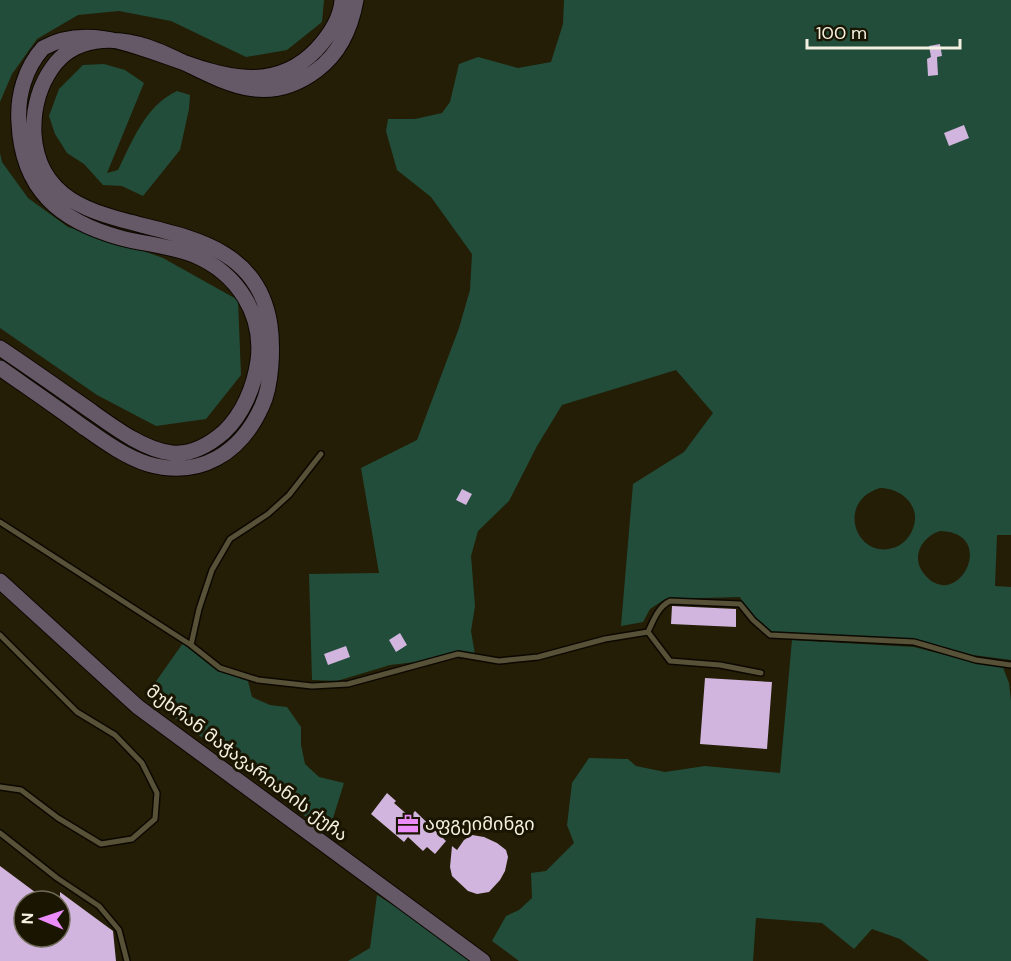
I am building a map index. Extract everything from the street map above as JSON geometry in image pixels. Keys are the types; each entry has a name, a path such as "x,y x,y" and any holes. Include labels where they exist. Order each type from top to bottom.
{"main road":[{"path":"141,30 232,68 249,73 279,71 308,58 323,43 342,8 342,0"},
{"path":"0,368 110,445 147,464 178,468 199,466 221,456 241,440 255,421 265,400 270,368 272,335 265,302 258,288 246,271 226,254 206,243 103,214 80,206 61,193 45,175 35,147 33,120 37,96 59,57 90,41 128,42 149,48 229,84 264,89 288,86 309,76 337,52 353,18 356,0"},
{"path":"0,348 149,447 171,453 197,450 216,440 233,423 250,395 258,361 258,339 254,316 242,292 212,265 192,255 120,238 77,222 55,208 39,188 24,161 19,137 18,114 21,93 28,71 36,56 53,40 74,27 94,22"},
{"name":"მუხრან მაჭავარიანის ქუჩა","path":"0,582 138,707 483,961"}],"lane":[{"path":"191,645 199,609 212,570 230,539 268,514 290,495 321,454"},
{"path":"0,522 191,645 220,668 258,680 312,686 348,684 458,654 499,661 538,657 605,639 648,632"},
{"path":"648,632 664,604 670,601 740,604 770,635 914,642 976,660 1011,664"},
{"path":"648,632 670,662 720,665 760,673"},
{"path":"0,635 77,712 115,735 142,763 157,793 155,819 132,839 101,844 58,818 21,790 0,787"},
{"path":"0,833 57,878 99,906 119,930 127,961"}],"green space":[{"path":"0,0 324,0 322,22 287,50 246,57 171,21 119,11 78,15 37,39 12,74 0,102"},
{"path":"564,0 1011,0 1011,535 997,535 995,586 1011,587 1011,660 973,655 914,639 759,631 740,597 665,599 650,609 643,622 621,626 633,484 684,452 713,413 676,370 562,405 537,446 509,501 478,531 471,556 475,606 471,631 475,655 390,665 337,681 312,680 309,574 379,573 361,468 417,440 459,328 470,290 472,254 431,197 397,170 386,131 388,119 415,119 442,113 450,102 459,64 478,57 518,68 551,62 563,24","holes":["880,488 903,495 913,507 915,514 912,531 906,540 896,547 882,549 871,546 862,539 856,528 855,517 858,505 866,495","940,531 958,535 967,544 970,555 967,568 960,578 950,584 938,584 925,575 918,562 923,543"]},
{"path":"104,64 125,70 144,83 107,173 118,170 141,125 156,105 177,91 190,95 180,150 143,196 122,186 103,185 84,164 67,153 55,134 49,116 59,89 83,65"},
{"path":"0,153 2,162 28,198 68,227 163,258 238,300 241,375 206,419 156,426 97,395 0,328"},
{"path":"792,640 914,647 977,663 1002,665 1009,683 1011,701 1011,961 929,961 900,939 872,929 854,949 822,923 756,918 753,961 519,961 492,941 506,916 519,910 532,898 531,873 546,871 574,843 567,825 572,783 589,758 628,759 636,766 665,772 705,766 780,773"},
{"path":"183,643 236,677 248,681 252,697 270,705 287,707 301,727 301,745 305,764 319,777 344,783 328,834 221,751 145,697"},
{"path":"377,895 472,961 348,961 370,948"}],"building":[{"path":"940,44 942,56 937,57 938,75 928,76 927,59 931,57 929,46"},
{"path":"964,125 969,138 949,146 944,133"},
{"path":"462,489 472,494 466,505 456,500"},
{"path":"672,606 736,609 736,627 671,624"},
{"path":"400,633 407,645 396,652 389,640"},
{"path":"346,646 350,657 328,665 324,654"},
{"path":"705,678 772,682 767,749 700,744"},
{"path":"387,793 396,801 394,803 410,817 415,811 446,841 435,854 427,847 423,851 408,837 404,842 371,814"},
{"path":"472,835 484,837 506,850 508,857 505,871 489,892 477,894 468,891 452,876 450,867 452,846 457,850 464,840"},
{"path":"0,866 31,889 12,889 12,949 72,949 72,901 113,931 116,961 0,961"}],"place":[{"name":"აფგეიმინგი","path":"408,824"}]}
